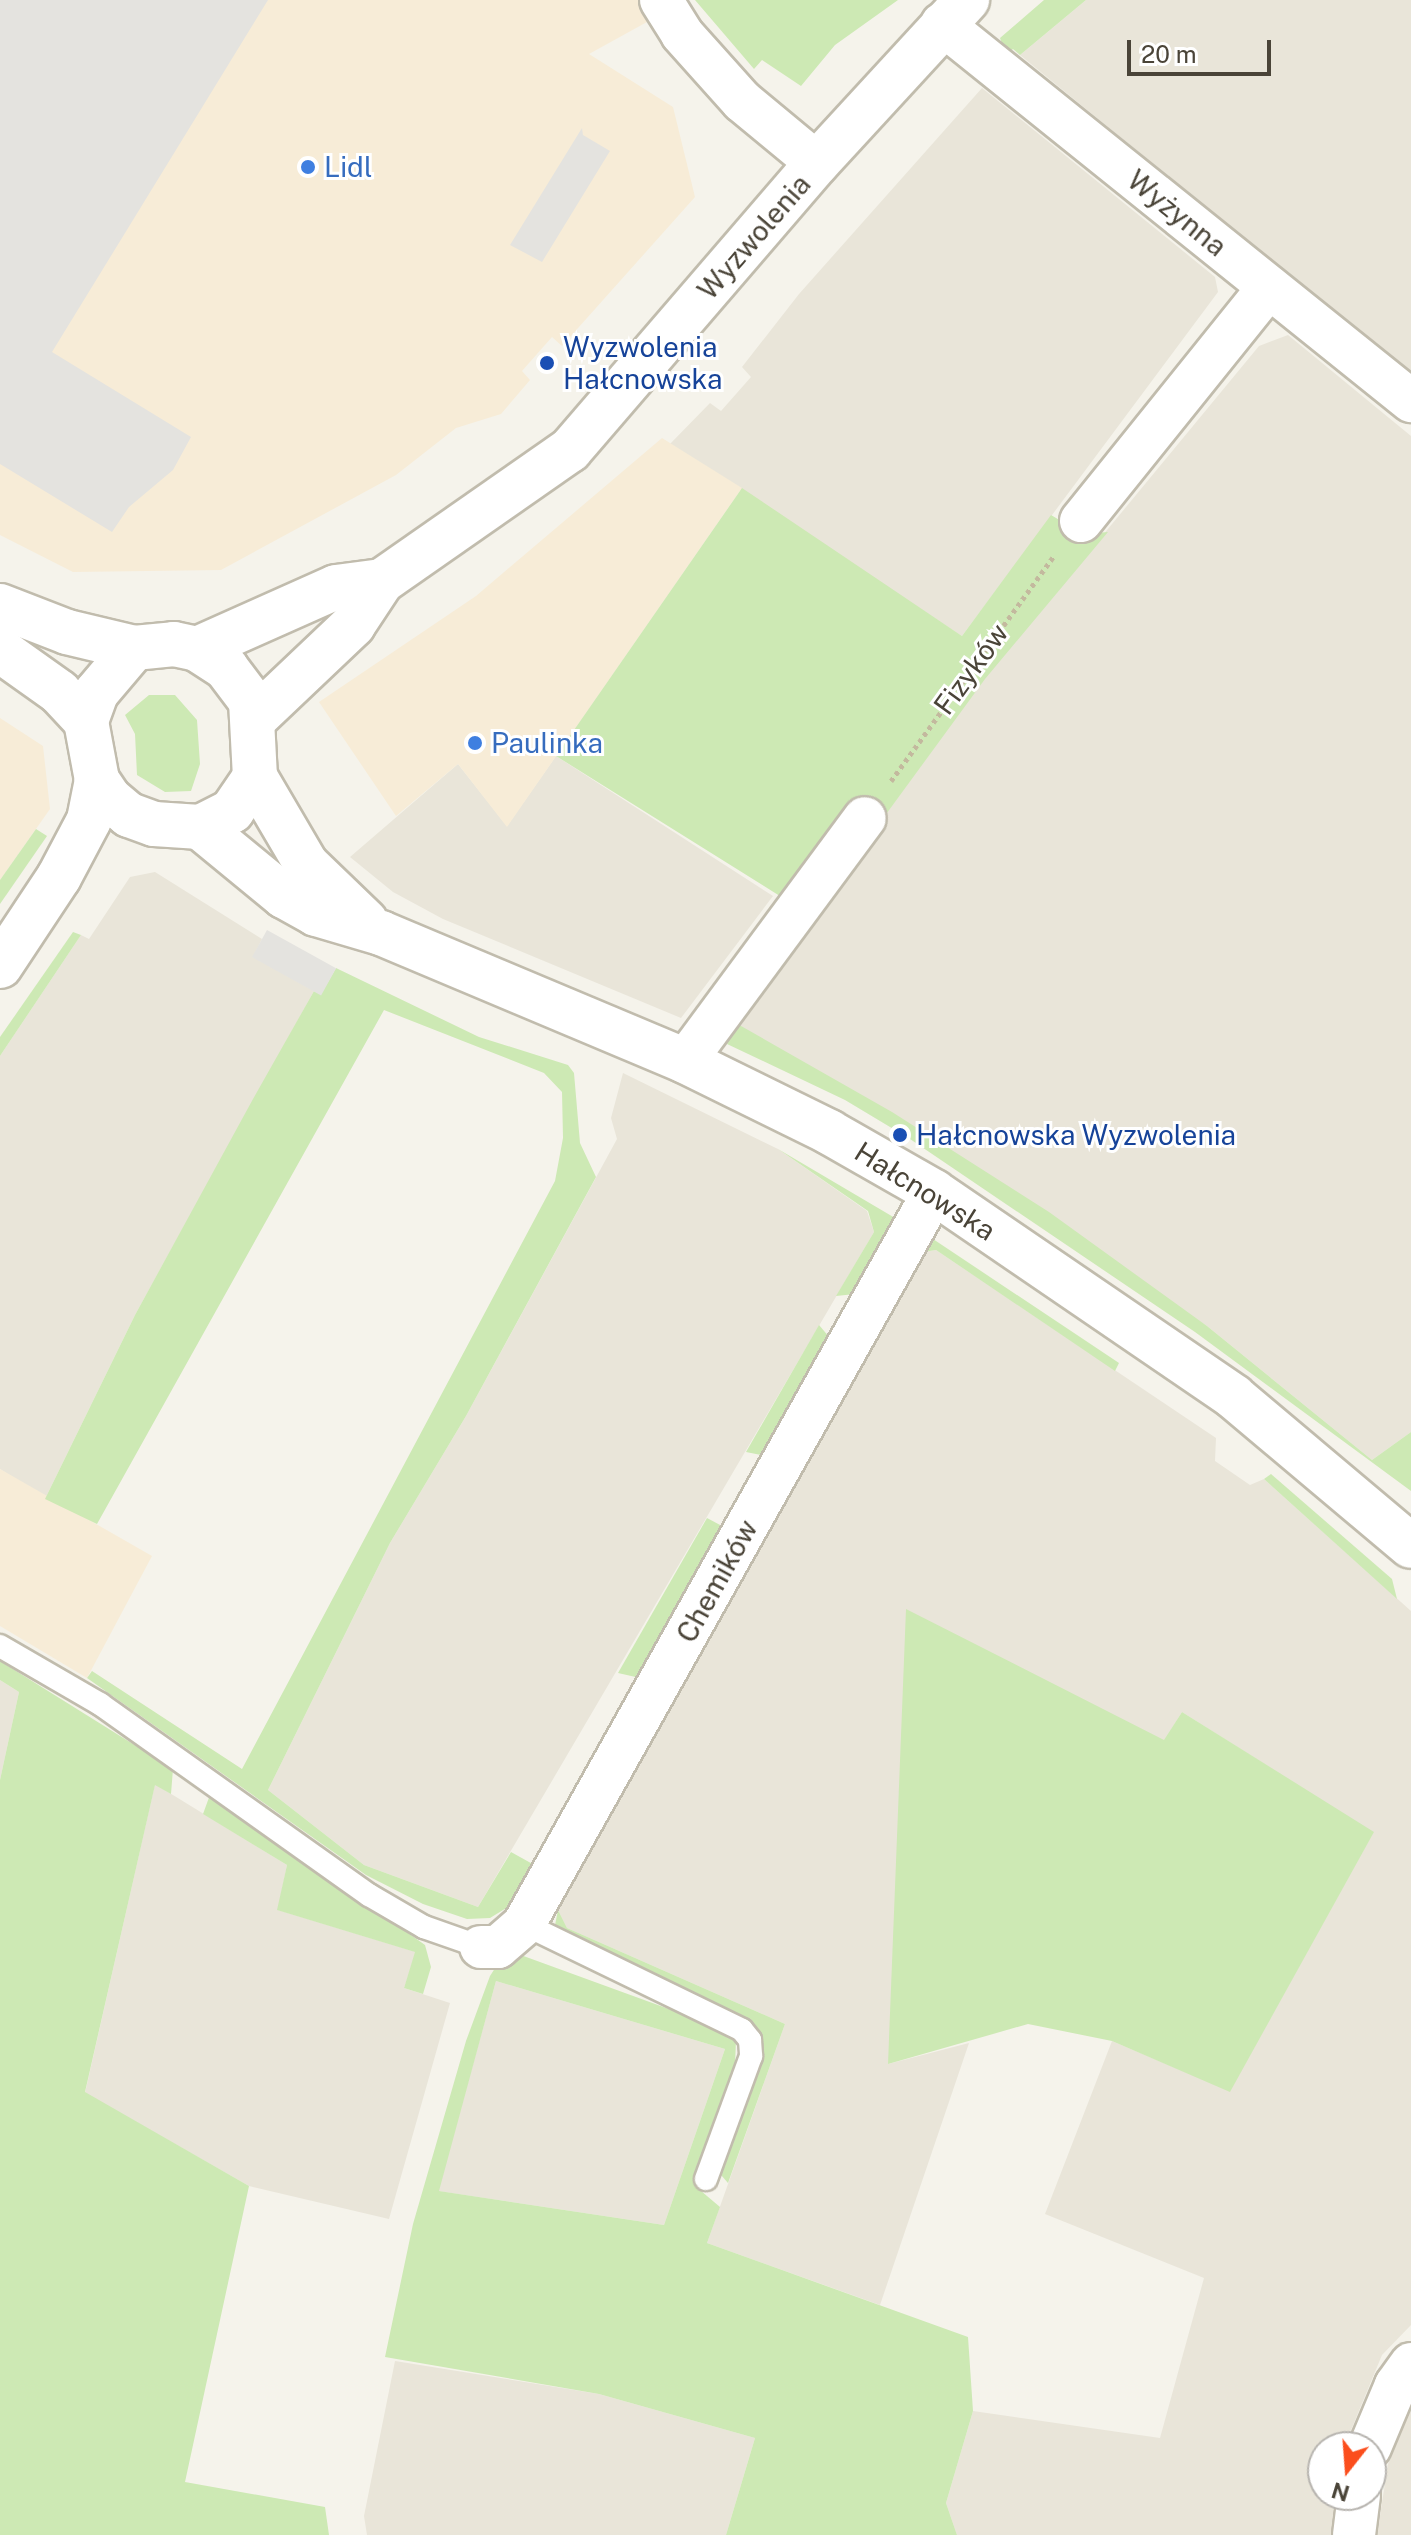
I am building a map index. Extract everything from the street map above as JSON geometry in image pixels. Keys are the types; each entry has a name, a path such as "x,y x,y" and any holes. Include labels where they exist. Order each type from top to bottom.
{"street":[{"path":"661,0 682,34 742,101 817,163"},
{"name":"Wyzwolenia","path":"253,720 353,625 382,581 570,450 817,163 955,12"},
{"name":"Wyżynna","path":"955,12 1269,287 1411,401"},
{"path":"1081,521 1269,287"},
{"name":"Wyzwolenia","path":"197,649 336,587 382,581"},
{"path":"0,606 67,632 134,648 174,644 197,649 241,682 251,701 255,777 232,811 200,827 154,824 129,815 97,780"},
{"path":"0,966 59,877 89,820 97,780 86,721 96,693 134,648"},
{"path":"0,650 59,692 86,721"},
{"name":"Hałcnowska","path":"255,777 306,864 337,899 381,933"},
{"path":"685,1061 865,818"},
{"path":"59,877 154,824"},
{"name":"Hałcnowska","path":"200,827 284,896 316,914 381,933 685,1061 829,1132 934,1192 1234,1397 1407,1532"},
{"name":"Chemików","path":"481,1947 498,1947 524,1924 934,1192"},
{"path":"1377,2431 1396,2385 1411,2364"},
{"path":"1354,2535 1357,2511"}],"lane":[{"path":"0,1646 100,1704 369,1895 424,1927 481,1947"},
{"path":"524,1924 742,2030 750,2040 751,2056 706,2179"}],"path":[{"name":"Fizyków","path":"865,818 1081,521"}],"shaded area":[{"path":"0,0 640,0 647,22 589,54 673,107 695,197 562,346 552,337 522,371 530,380 501,414 456,428 396,475 221,570 73,572 0,535"},
{"path":"0,0 268,0 52,352 191,437 173,470 129,507 112,532 0,464"},
{"path":"1086,0 1411,0 1411,375 1020,55"},
{"path":"982,88 1215,277 1218,292 962,636 670,444 710,403 721,411 751,377 742,367 799,294"},
{"path":"582,128 583,135 610,151 542,262 510,245"},
{"path":"1288,335 1411,436 1411,1432 1372,1460 1207,1326 734,1022 984,679 1259,346"},
{"path":"662,438 742,488 507,827 458,764 396,816 319,702 476,596"},
{"path":"0,718 43,746 50,809 0,880"},
{"path":"556,756 773,896 681,1018 443,919 393,892 350,857 458,764 507,826"},
{"path":"155,872 262,939 253,957 314,991 135,1315 45,1499 0,1469 0,1056 81,935 89,939 130,877"},
{"path":"267,930 336,968 321,995 252,957"},
{"path":"623,1073 778,1149 867,1211 874,1232 478,1907 364,1865 268,1790 390,1543 466,1416 617,1139 611,1118"},
{"path":"936,1250 1216,1438 1215,1461 1250,1485 1264,1479 1411,1611 1411,2325 1382,2355 1351,2431 1307,2431 1307,2511 1335,2511 1331,2535 957,2535 946,2503 973,2411 1160,2438 1204,2278 1045,2214 1112,2041 1230,2091 1373,1833 1182,1712 1164,1741 1038,1677 888,2064 969,2043 880,2305 707,2243 785,2024 567,1928 558,1910 805,1450 923,1252"},
{"path":"0,1469 152,1556 87,1678 0,1626"},
{"path":"0,1680 19,1692 0,1780"},
{"path":"155,1784 287,1865 278,1910 416,1952 404,1988 450,2003 389,2219 249,2186 85,2093"},
{"path":"496,1981 725,2049 664,2225 438,2191"},
{"path":"395,2361 599,2394 755,2438 726,2535 367,2535 364,2516"},
{"path":"1411,2406 1411,2535 1377,2535 1381,2511 1387,2511 1388,2464"}],"green space":[{"path":"695,0 898,0 835,45 801,86 762,60 754,69"},
{"path":"1044,0 1086,0 1020,55 1013,49 1006,55 1000,38"},
{"path":"742,488 962,636 1051,515 1083,534 1108,532 985,679 884,817 854,813 831,826 783,898 556,756"},
{"path":"149,695 175,695 197,720 200,764 191,791 165,792 137,775 135,734 125,715"},
{"path":"36,829 47,836 0,904 0,880"},
{"path":"73,932 81,935 0,1056 0,1037"},
{"path":"336,968 479,1037 568,1065 574,1073 580,1143 596,1177 466,1416 390,1543 268,1790 364,1865 478,1907 511,1852 538,1867 516,1902 490,1918 467,1919 423,1904 366,1875 87,1678 92,1671 242,1769 555,1181 563,1138 562,1092 544,1073 384,1010 97,1524 45,1499 135,1315 253,1099 314,991 321,994"},
{"path":"734,1022 892,1112 1049,1212 1207,1326 1372,1460 1411,1432 1411,1491 1195,1332 910,1139 845,1100 727,1044"},
{"path":"778,1149 895,1218 855,1294 836,1296 874,1232 868,1211"},
{"path":"933,1239 1119,1363 1115,1371 936,1250 923,1252"},
{"path":"819,1325 830,1338 761,1455 746,1452"},
{"path":"1271,1474 1392,1579 1397,1599 1264,1479"},
{"path":"707,1518 722,1526 640,1678 618,1673"},
{"path":"906,1609 1164,1740 1182,1712 1374,1832 1230,2092 1112,2041 1028,2024 888,2064"},
{"path":"0,1661 173,1769 171,1794 155,1785 85,2092 249,2186 185,2482 325,2507 329,2535 0,2535 0,1780 19,1692 0,1680"},
{"path":"211,1792 425,1945 431,1967 423,1994 404,1988 415,1952 277,1910 287,1865 203,1814"},
{"path":"558,1910 567,1928 785,2024 728,2183 721,2175 764,2053 762,2035 752,2023 561,1938 554,1930"},
{"path":"518,1954 721,2028 736,2040 735,2065 694,2185 720,2207 707,2243 968,2337 973,2411 946,2503 957,2535 726,2535 755,2438 599,2394 385,2357 413,2224 466,2041 490,1976 499,1962","holes":["496,1981 725,2049 664,2225 439,2191"]}],"place":[{"name":"Lidl","path":"308,167"},
{"name":"Wyzwolenia Hałcnowska","path":"547,363"},
{"name":"Paulinka","path":"475,743"},
{"name":"Hałcnowska Wyzwolenia","path":"900,1135"}]}
